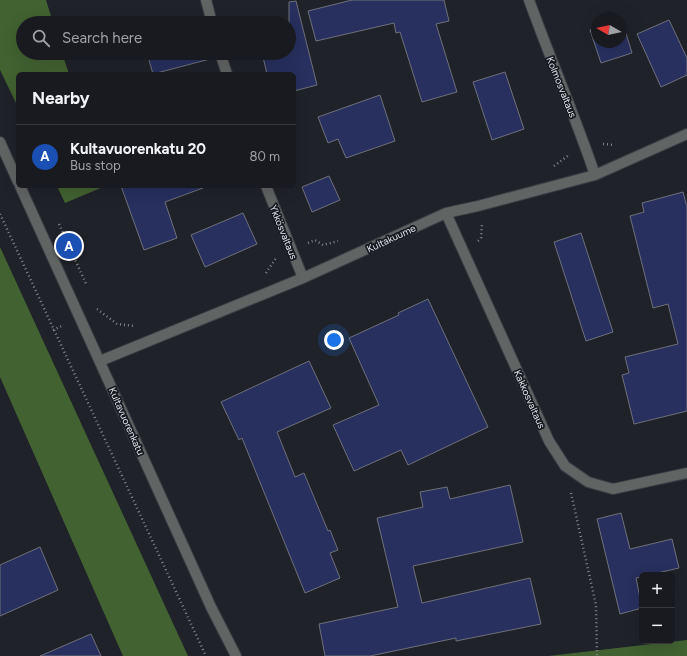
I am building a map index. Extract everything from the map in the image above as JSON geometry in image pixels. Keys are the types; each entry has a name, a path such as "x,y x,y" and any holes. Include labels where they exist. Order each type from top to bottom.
{"street":[{"path":"206,0 210,16"},
{"name":"Kolmosvaltaus","path":"529,0 595,175"},
{"path":"222,60 226,72"},
{"name":"Kultakuume","path":"100,361 303,278 446,213 595,175 687,134"},
{"path":"0,142 16,178"},
{"name":"Kultavuorenkatu","path":"21,188 211,607 236,656"},
{"name":"Ykkösvaltaus","path":"267,188 303,278"},
{"name":"Kakkosvaltaus","path":"446,213 549,441 565,466 588,482 613,489 687,473"}],"path":[{"path":"550,167 556,165 571,154 586,149 604,144 620,146"},
{"path":"0,214 206,656"},
{"path":"59,224 88,288"},
{"path":"260,276 267,273 277,257 292,250 315,240 323,245 345,239"},
{"path":"95,303 98,310 117,324 137,327"},
{"path":"565,466 596,605 597,656"}],"green space":[{"path":"0,0 46,0 51,16 16,16 16,60 64,60 68,72 16,72 16,103 0,70"},
{"path":"58,188 101,188 65,203"},
{"path":"0,247 188,656 123,656 0,377"},
{"path":"687,640 687,656 548,656 652,644 675,644 675,641"}],"building":[{"path":"352,0 444,0 449,21 436,24 457,92 422,102 400,32 396,33 394,23 316,41 308,11"},
{"path":"296,1 317,85 296,90 296,72 267,72 264,60 296,60 296,16 289,16 289,2"},
{"path":"669,20 687,58 687,75 661,87 637,34"},
{"path":"627,36 632,53 601,63 596,48 627,48"},
{"path":"149,60 206,60 161,72 152,72"},
{"path":"505,72 524,129 492,140 473,82"},
{"path":"380,95 395,141 346,158 338,139 328,143 318,117"},
{"path":"329,176 340,200 312,212 302,187"},
{"path":"122,188 203,188 165,202 177,238 144,250"},
{"path":"683,192 687,207 687,411 634,424 622,375 629,373 625,357 678,344 668,304 653,308 630,216 644,212 642,203"},
{"path":"243,213 257,244 205,267 191,235"},
{"path":"581,233 613,332 586,341 554,242"},
{"path":"428,299 488,427 408,465 401,450 354,471 333,425 379,405 349,338 399,315 398,313"},
{"path":"309,361 331,408 277,432 295,477 304,473 328,531 330,530 338,550 330,553 340,578 305,593 242,438 239,440 221,402"},
{"path":"510,485 523,542 413,566 422,603 530,578 541,624 456,641 456,638 370,656 325,656 319,624 398,607 377,518 423,507 420,492 447,487 450,499"},
{"path":"621,513 630,549 672,539 679,568 662,572 639,572 639,578 636,578 639,593 639,609 620,614 597,519"},
{"path":"40,547 58,590 0,616 0,565"},
{"path":"91,634 101,656 40,656"}],"place":[{"name":"Kultavuorenkatu 20","path":"69,246"}]}
